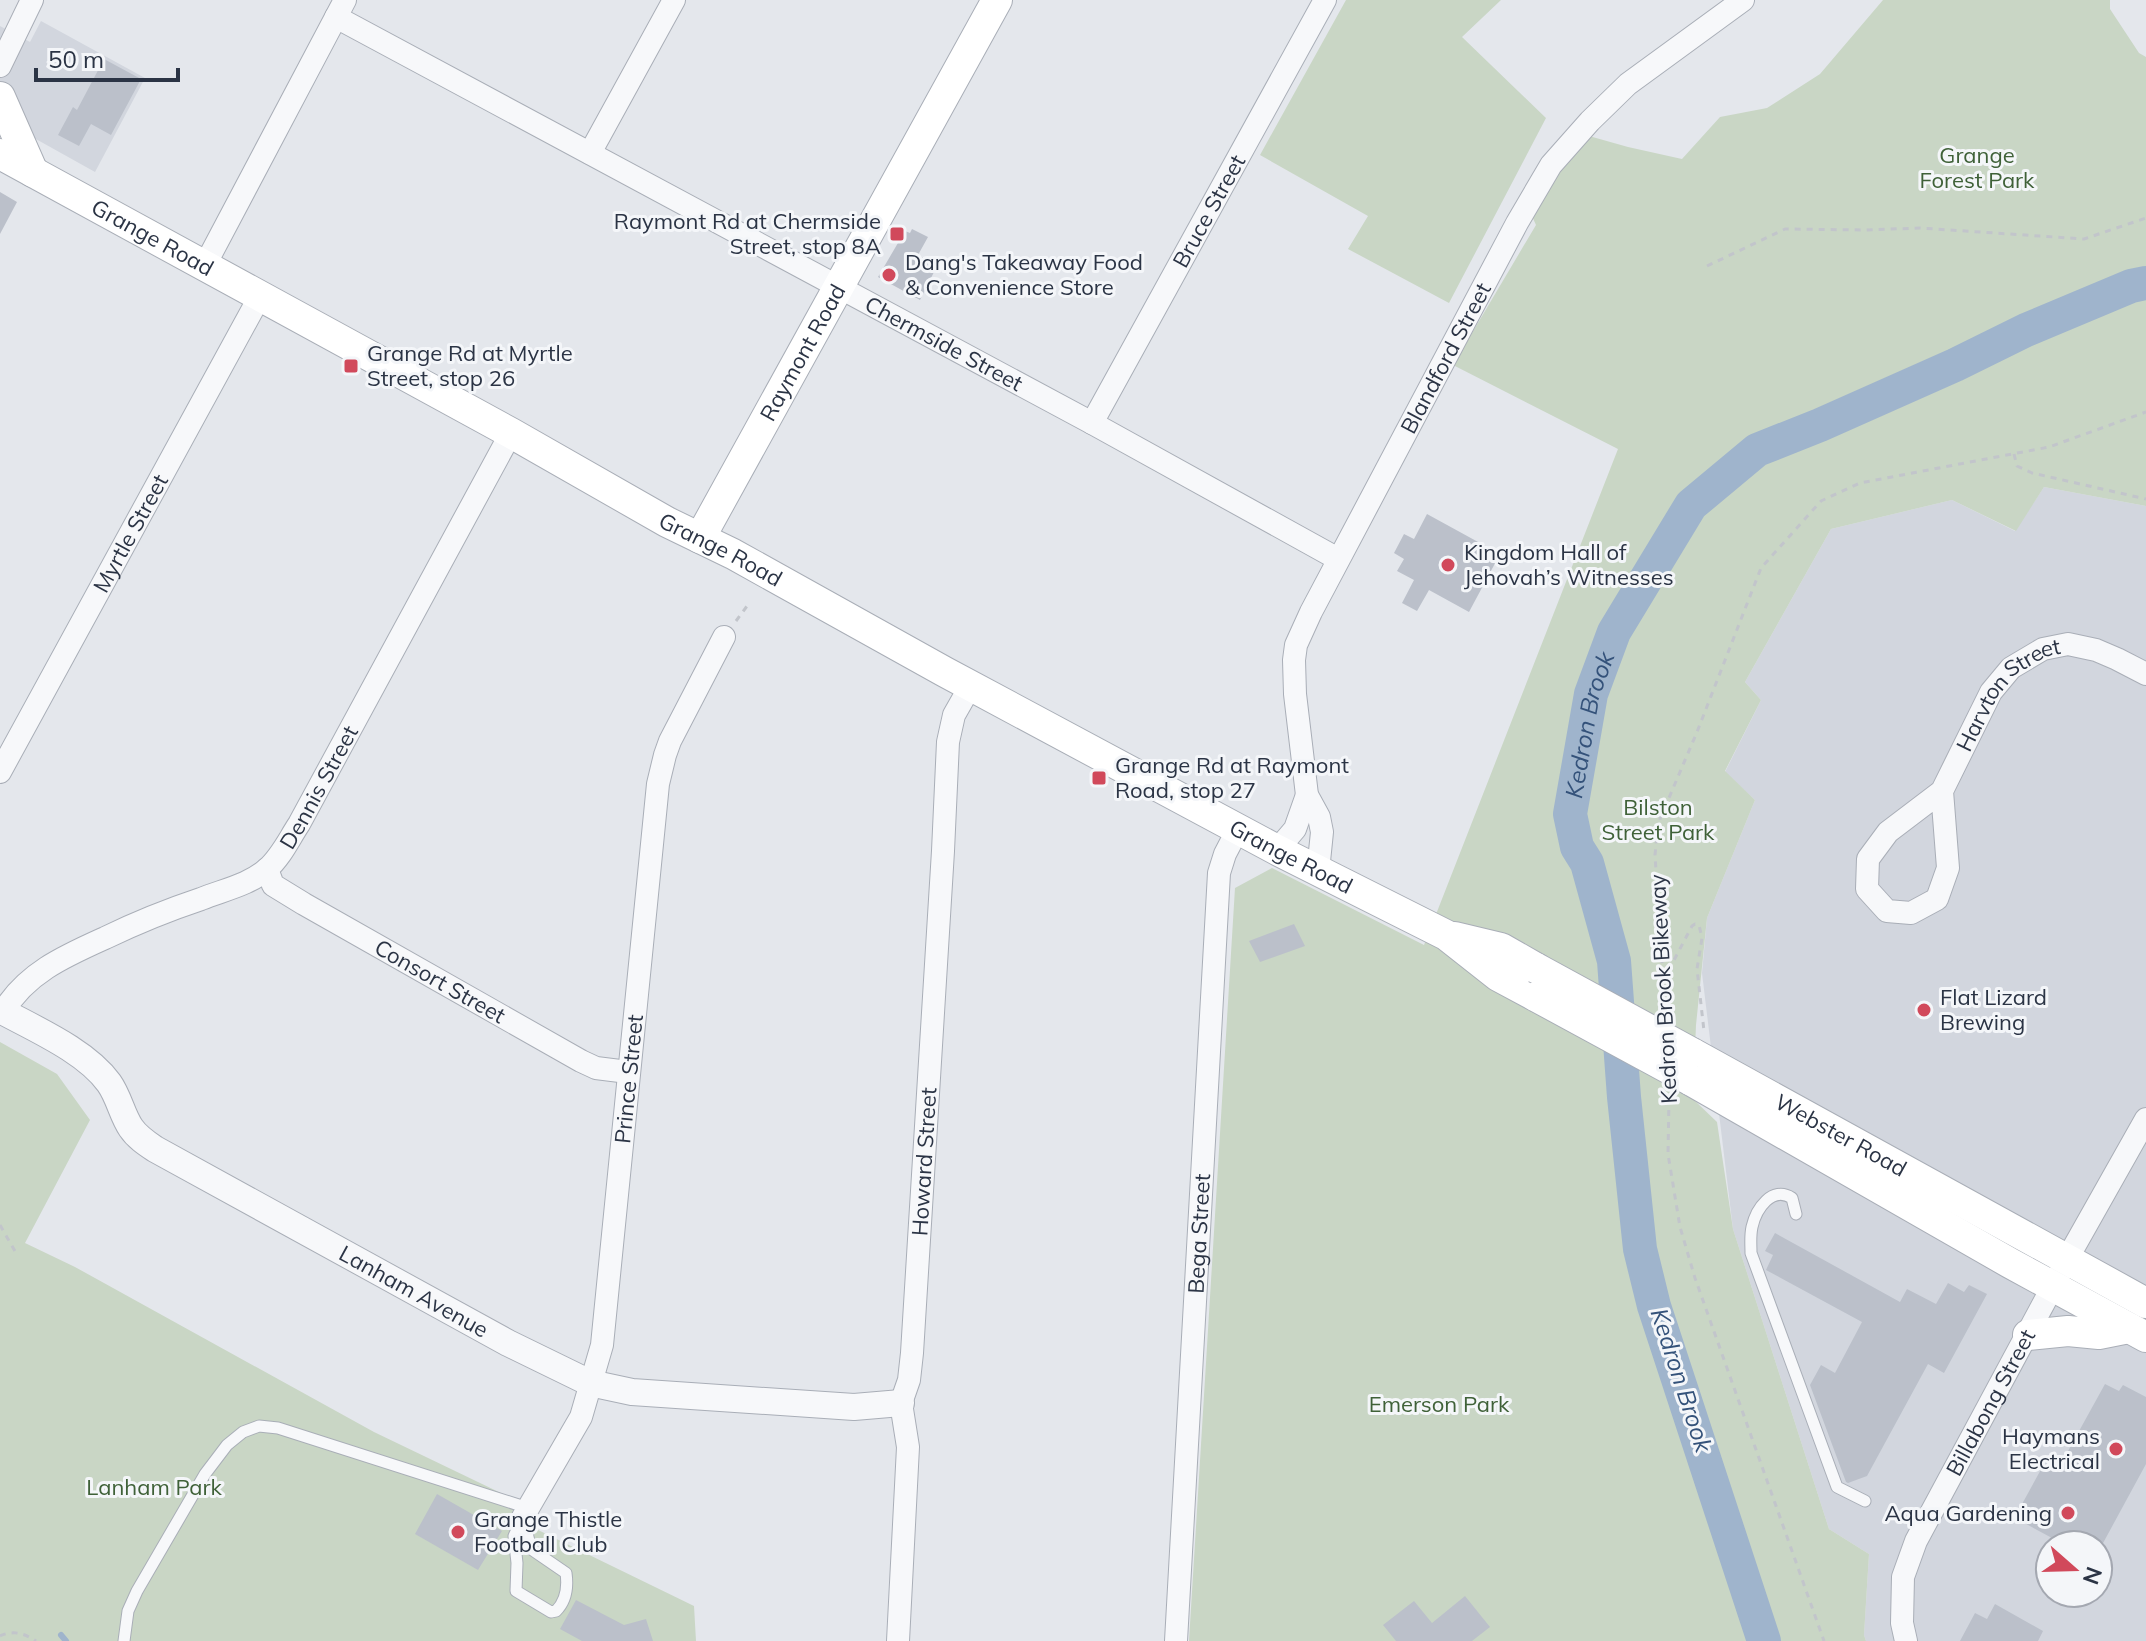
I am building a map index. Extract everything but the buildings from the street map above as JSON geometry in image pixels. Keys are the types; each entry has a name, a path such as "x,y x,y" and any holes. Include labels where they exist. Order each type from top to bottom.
{"main road":[{"name":"Raymont Road","path":"700,538 997,0"},
{"path":"0,97 33,172"},
{"name":"Grange Road","path":"0,154 657,516 1277,850 1446,935 1501,948 1536,982"},
{"name":"Webster Road","path":"1536,982 1689,1065 2068,1259 2146,1303"},
{"name":"Webster Road","path":"1689,1065 2053,1286 2137,1332"},
{"path":"2028,1335 2068,1331 2099,1334 2137,1332"}],"street":[{"path":"0,66 32,0"},
{"path":"590,153 674,0"},
{"name":"Bruce Street","path":"1092,423 1325,0"},
{"name":"Blandford Street","path":"1318,871 1322,832 1319,817 1307,795 1295,694 1294,660 1303,628 1517,223 1551,165 1628,84 1743,0"},
{"path":"205,265 340,8"},
{"name":"Chermside Street","path":"340,8 590,153 1338,559"},
{"name":"Myrtle Street","path":"0,772 260,296"},
{"name":"Dennis Street","path":"2,1011 12,997 41,971 68,954 152,916 252,880 277,858 299,824 511,433"},
{"name":"Prince Street","path":"526,1512 581,1417 604,1332 661,766 670,741 724,637"},
{"name":"Harvton Street","path":"1942,791 1948,868 1937,899 1911,913 1887,911 1867,889 1868,859 1888,832 1942,791 1991,692 2011,668 2043,649 2068,644 2096,650 2146,674"},
{"name":"Howard Street","path":"898,1641 908,1447 901,1403 909,1380 912,1353 948,742 954,715 971,685"},
{"name":"Blandford Street","path":"1277,850 1295,829 1307,795"},
{"name":"Bega Street","path":"1176,1641 1219,873 1221,862 1238,829"},
{"name":"Consort Street","path":"267,869 273,885 304,904 581,1061 596,1068 628,1072"},
{"name":"Lanham Avenue","path":"2,1011 94,1066 110,1084 130,1128 155,1149 508,1343 590,1383 632,1392 838,1406 901,1403"},
{"name":"Billabong Street","path":"1906,1641 1902,1623 1903,1577 1916,1541 2146,1119"}],"lane":[{"path":"1796,1214 1792,1198 1787,1195 1779,1194 1767,1199 1752,1225 1751,1253 1837,1487 1865,1501"},
{"path":"124,1641 128,1611 137,1591 205,1474 227,1445 243,1432 259,1426 278,1428 526,1512"},
{"path":"526,1512 531,1549 566,1573 565,1597 556,1611 551,1612 516,1591 514,1536 526,1512"}],"path":[{"path":"1707,266 1785,229 1920,228 2084,239 2146,218"},
{"name":"Kedron Brook Bikeway","path":"1665,1012 1655,855 1660,819 1761,568 1821,501 1860,483 2049,447 2146,412"},
{"path":"2014,454 2017,466 2032,473 2146,499"},
{"name":"Kedron Brook Bikeway","path":"1663,981 1692,926 1699,925 1702,938 1689,1065 1668,1154 1680,1227 1695,1278 1824,1641"},
{"path":"0,1225 16,1253"},
{"path":"0,1636 19,1633 36,1641"}],"shaded area":[{"path":"41,21 145,78 95,172 0,119 0,26 30,42"},
{"path":"2044,487 2146,506 2146,1641 1866,1641 1869,1554 1829,1529 1733,1229 1702,973 1707,918 1755,800 1725,772 1761,700 1745,682 1831,529 1952,500 2015,531"}],"green space":[{"path":"1346,0 1501,0 1462,37 1546,118 1449,303 1348,249 1368,216 1260,155"},
{"path":"1883,0 2110,0 2110,9 2139,53 2146,57 2146,506 2044,487 2016,531 1952,500 1831,529 1745,682 1761,700 1725,771 1755,800 1707,918 1696,1025 1693,1099 1717,1122 1733,1229 1829,1529 1869,1554 1866,1641 1189,1641 1235,888 1272,868 1424,945 1618,449 1453,365 1536,225 1531,214 1555,174 1589,136 1682,159 1720,117 1767,108 1820,74"},
{"name":"Lanham Park","path":"0,1042 57,1074 90,1120 25,1243 75,1267 374,1432 505,1495 536,1529 694,1606 696,1641 0,1641"}],"waterway":[{"name":"Kedron Brook","path":"1764,1641 1654,1306 1640,1249 1614,961 1587,863 1577,847 1570,814 1591,694 1614,632 1691,505 1757,450 1955,365 2026,330 2131,286 2146,283"},
{"path":"61,1635 66,1641"}],"place":[{"name":"Raymont Rd at Chermside Street, stop 8A","path":"897,234"},
{"name":"Dang's Takeaway Food & Convenience Store","path":"889,275"},
{"name":"Grange Rd at Myrtle Street, stop 26","path":"351,366"},
{"name":"Kingdom Hall of Jehovah’s Witnesses","path":"1448,565"},
{"name":"Grange Rd at Raymont Road, stop 27","path":"1099,778"},
{"name":"Flat Lizard Brewing","path":"1924,1010"},
{"name":"Haymans Electrical","path":"2116,1449"},
{"name":"Aqua Gardening","path":"2068,1513"},
{"name":"Grange Thistle Football Club","path":"458,1532"}],"park label":[{"name":"Grange Forest Park","path":"1977,168"},
{"name":"Bilston Street Park","path":"1658,820"},
{"name":"Emerson Park","path":"1439,1404"}]}
